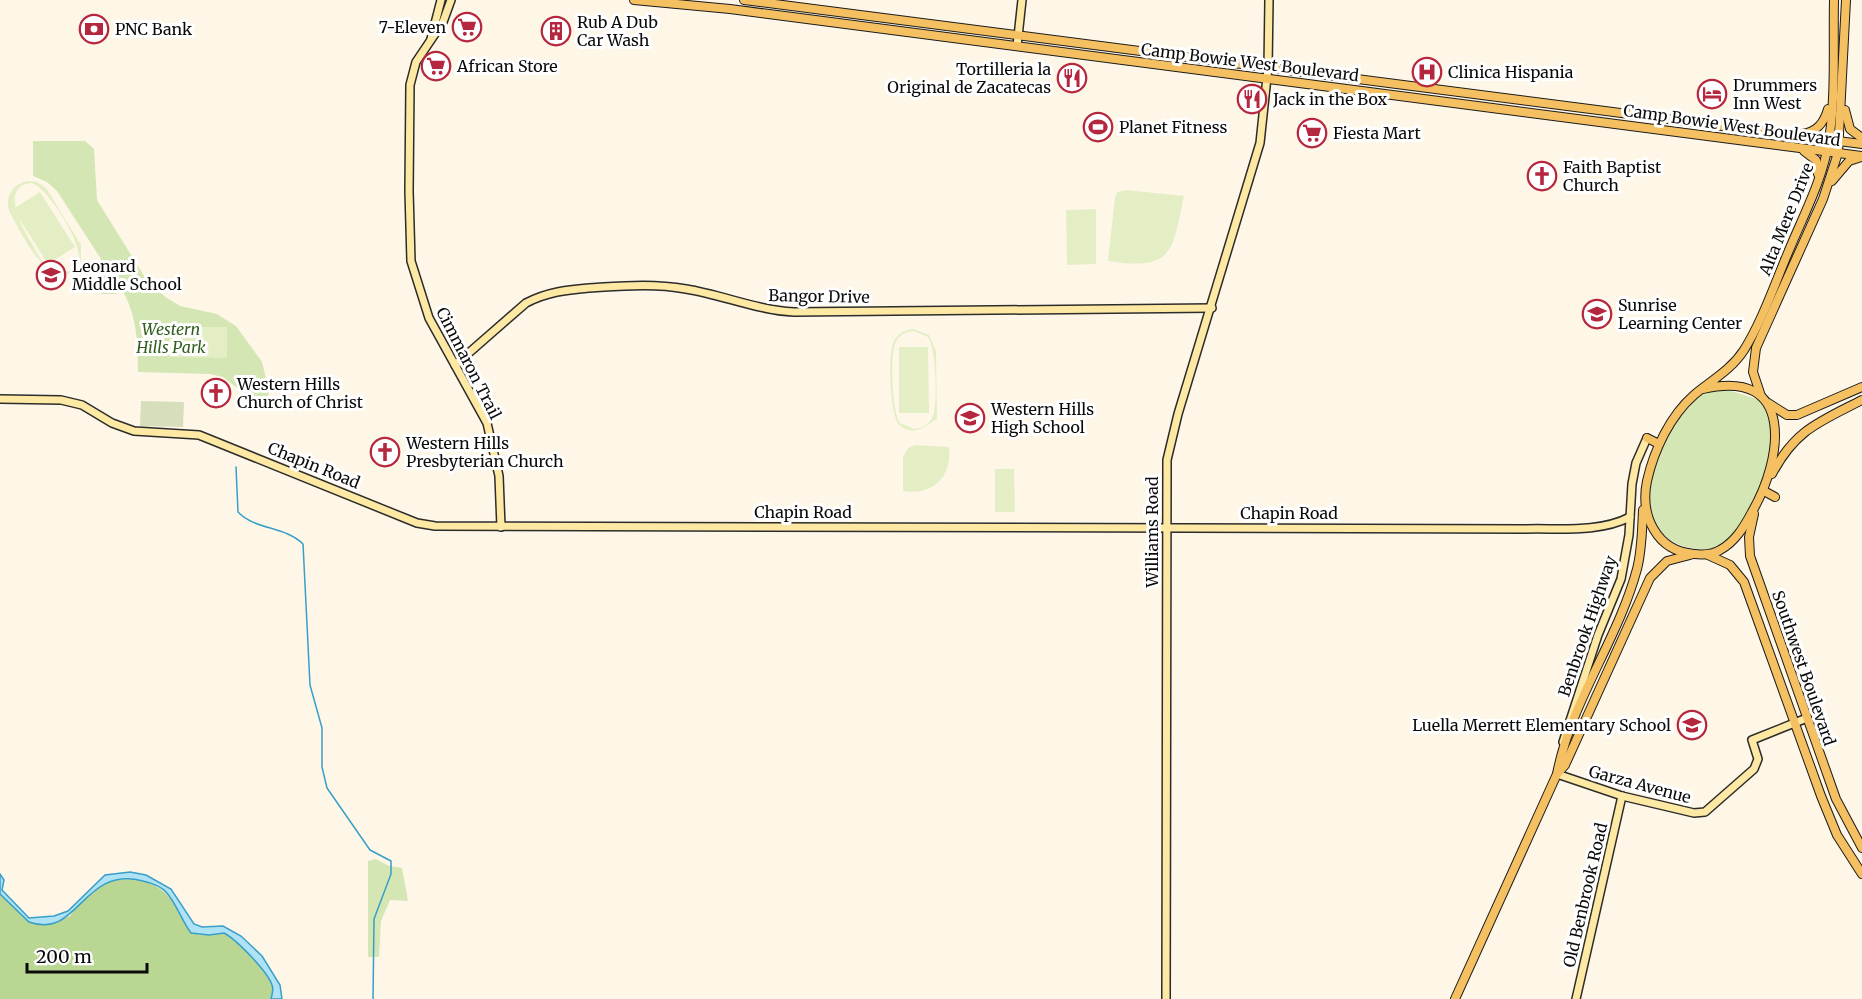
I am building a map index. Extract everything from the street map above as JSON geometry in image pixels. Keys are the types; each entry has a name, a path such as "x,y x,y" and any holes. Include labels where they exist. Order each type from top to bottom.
{"main road":[{"name":"Camp Bowie West Boulevard","path":"634,0 683,2 1862,157"},
{"name":"Camp Bowie West Boulevard","path":"744,0 1862,144"},
{"name":"Alta Mere Drive","path":"1703,389 1723,374 1744,349 1817,183 1829,139 1834,0"},
{"name":"Alta Mere Drive","path":"1763,399 1754,372 1756,348 1825,192 1838,153 1846,0"},
{"path":"1784,133 1803,134 1816,130 1825,118 1831,96"},
{"path":"1842,96 1850,129 1862,138"},
{"path":"1768,143 1810,153 1818,166 1817,183"},
{"path":"1825,192 1843,166 1854,158 1862,157"},
{"path":"1862,387 1797,415 1783,413 1745,388 1729,384 1703,389 1680,411 1659,444 1649,473 1644,502 1652,528 1673,548 1707,555 1722,549 1735,538 1764,490 1781,456 1794,440 1815,425 1862,400"},
{"path":"1763,399 1772,416 1777,436 1764,490"},
{"path":"1647,438 1659,444"},
{"path":"1764,490 1775,497"},
{"name":"Southwest Boulevard","path":"1764,490 1750,529 1750,556 1836,799 1862,848"},
{"name":"Benbrook Highway","path":"1455,999 1557,774 1561,752 1632,584 1640,557 1644,502"},
{"name":"Benbrook Highway","path":"1557,774 1565,765 1650,578 1667,561 1694,554"},
{"name":"Southwest Boulevard","path":"1707,555 1730,565 1744,582 1830,820 1862,874"}],"street":[{"name":"Cimmaron Trail","path":"431,39 441,0"},
{"name":"Cimmaron Trail","path":"451,0 443,22 416,62 410,86 410,248 414,272 429,318 487,423 499,476 501,527"},
{"path":"1017,46 1022,0"},
{"name":"Williams Road","path":"1167,999 1167,460 1178,414 1212,308 1260,143 1268,68 1269,0"},
{"name":"Bangor Drive","path":"455,365 526,303 540,296 554,291 637,284 687,289 760,309 794,312 1212,308"},
{"name":"Chapin Road","path":"0,399 61,400 82,405 112,423 134,431 199,435 417,523 435,526 1588,528 1616,523 1630,517"},
{"name":"Benbrook Highway","path":"1561,752 1564,733 1621,579 1636,463 1647,438"},
{"name":"Garza Avenue","path":"1557,774 1622,796 1694,813 1705,812 1754,769 1758,759 1752,740 1807,718"},
{"name":"Old Benbrook Road","path":"1576,999 1622,796"}],"green space":[{"name":"Western Hills Park","path":"33,141 85,141 94,149 97,200 146,279 164,296 180,306 217,314 236,326 262,362 269,391 267,400 241,391 223,377 210,374 138,372 136,330 127,300 122,290 116,294 101,294 101,259 57,191 47,182 33,176"},
{"path":"27,181 37,182 46,188 81,245 81,261 70,273 60,273 50,270 42,262 26,242 9,211 8,201 11,192 17,185","holes":["31,183 55,205 76,242 79,261 69,271 55,271 44,264 18,217 15,199 17,191 22,186"]},
{"path":"1126,190 1184,196 1172,244 1158,260 1146,263 1108,261 1115,197 1118,192"},
{"path":"40,192 75,247 48,264 13,209"},
{"path":"1096,209 1096,264 1067,265 1066,210"},
{"path":"169,327 227,327 227,358 169,357"},
{"path":"913,329 929,335 936,351 937,419 919,430 905,429 899,425 893,409 891,384 891,358 894,341 900,334","holes":["914,331 928,337 933,352 935,409 928,423 914,429 900,423 897,417 893,385 893,351 898,338 905,333"]},
{"path":"899,347 928,347 929,413 899,413"},
{"path":"1728,390 1757,399 1764,409 1771,430 1768,461 1753,504 1742,525 1733,536 1724,544 1713,548 1689,548 1667,538 1653,520 1650,489 1654,471 1669,434 1690,405 1707,392"},
{"path":"141,401 184,402 183,427 140,426"},
{"path":"915,445 949,447 947,467 944,475 932,487 914,492 903,491 903,457 908,448"},
{"path":"995,469 1014,469 1015,512 995,512"},
{"path":"376,859 389,866 402,868 408,901 390,900 381,921 379,957 368,957 368,861"},
{"path":"137,879 161,889 199,935 225,933 237,942 269,979 273,989 271,999 0,999 0,894 29,922 52,923 70,916 79,903 108,880"}],"water":[{"path":"130,872 146,875 171,889 194,924 202,927 223,926 241,936 262,956 280,985 282,999 271,999 273,989 269,979 236,942 224,933 209,935 191,933 167,893 153,884 123,879 106,883 71,913 59,921 46,925 29,922 0,894 0,874 4,880 2,890 29,918 54,916 68,911 105,875"}],"waterway":[{"path":"236,467 238,512 253,522 288,534 303,544 310,685 322,728 322,767 327,788 370,850 391,861 391,874 374,919 373,999"}],"place":[{"name":"7-Eleven","path":"467,27"},
{"name":"PNC Bank","path":"94,29"},
{"name":"Rub A Dub Car Wash","path":"556,31"},
{"name":"African Store","path":"436,66"},
{"name":"Clinica Hispania","path":"1427,72"},
{"name":"Tortilleria la Original de Zacatecas","path":"1072,78"},
{"name":"Drummers Inn West","path":"1712,94"},
{"name":"Jack in the Box","path":"1252,99"},
{"name":"Planet Fitness","path":"1098,127"},
{"name":"Fiesta Mart","path":"1312,133"},
{"name":"Faith Baptist Church","path":"1542,176"},
{"name":"Leonard Middle School","path":"51,275"},
{"name":"Sunrise Learning Center","path":"1597,314"},
{"name":"Western Hills Church of Christ","path":"216,393"},
{"name":"Western Hills High School","path":"970,418"},
{"name":"Western Hills Presbyterian Church","path":"385,452"},
{"name":"Luella Merrett Elementary School","path":"1692,725"}]}
